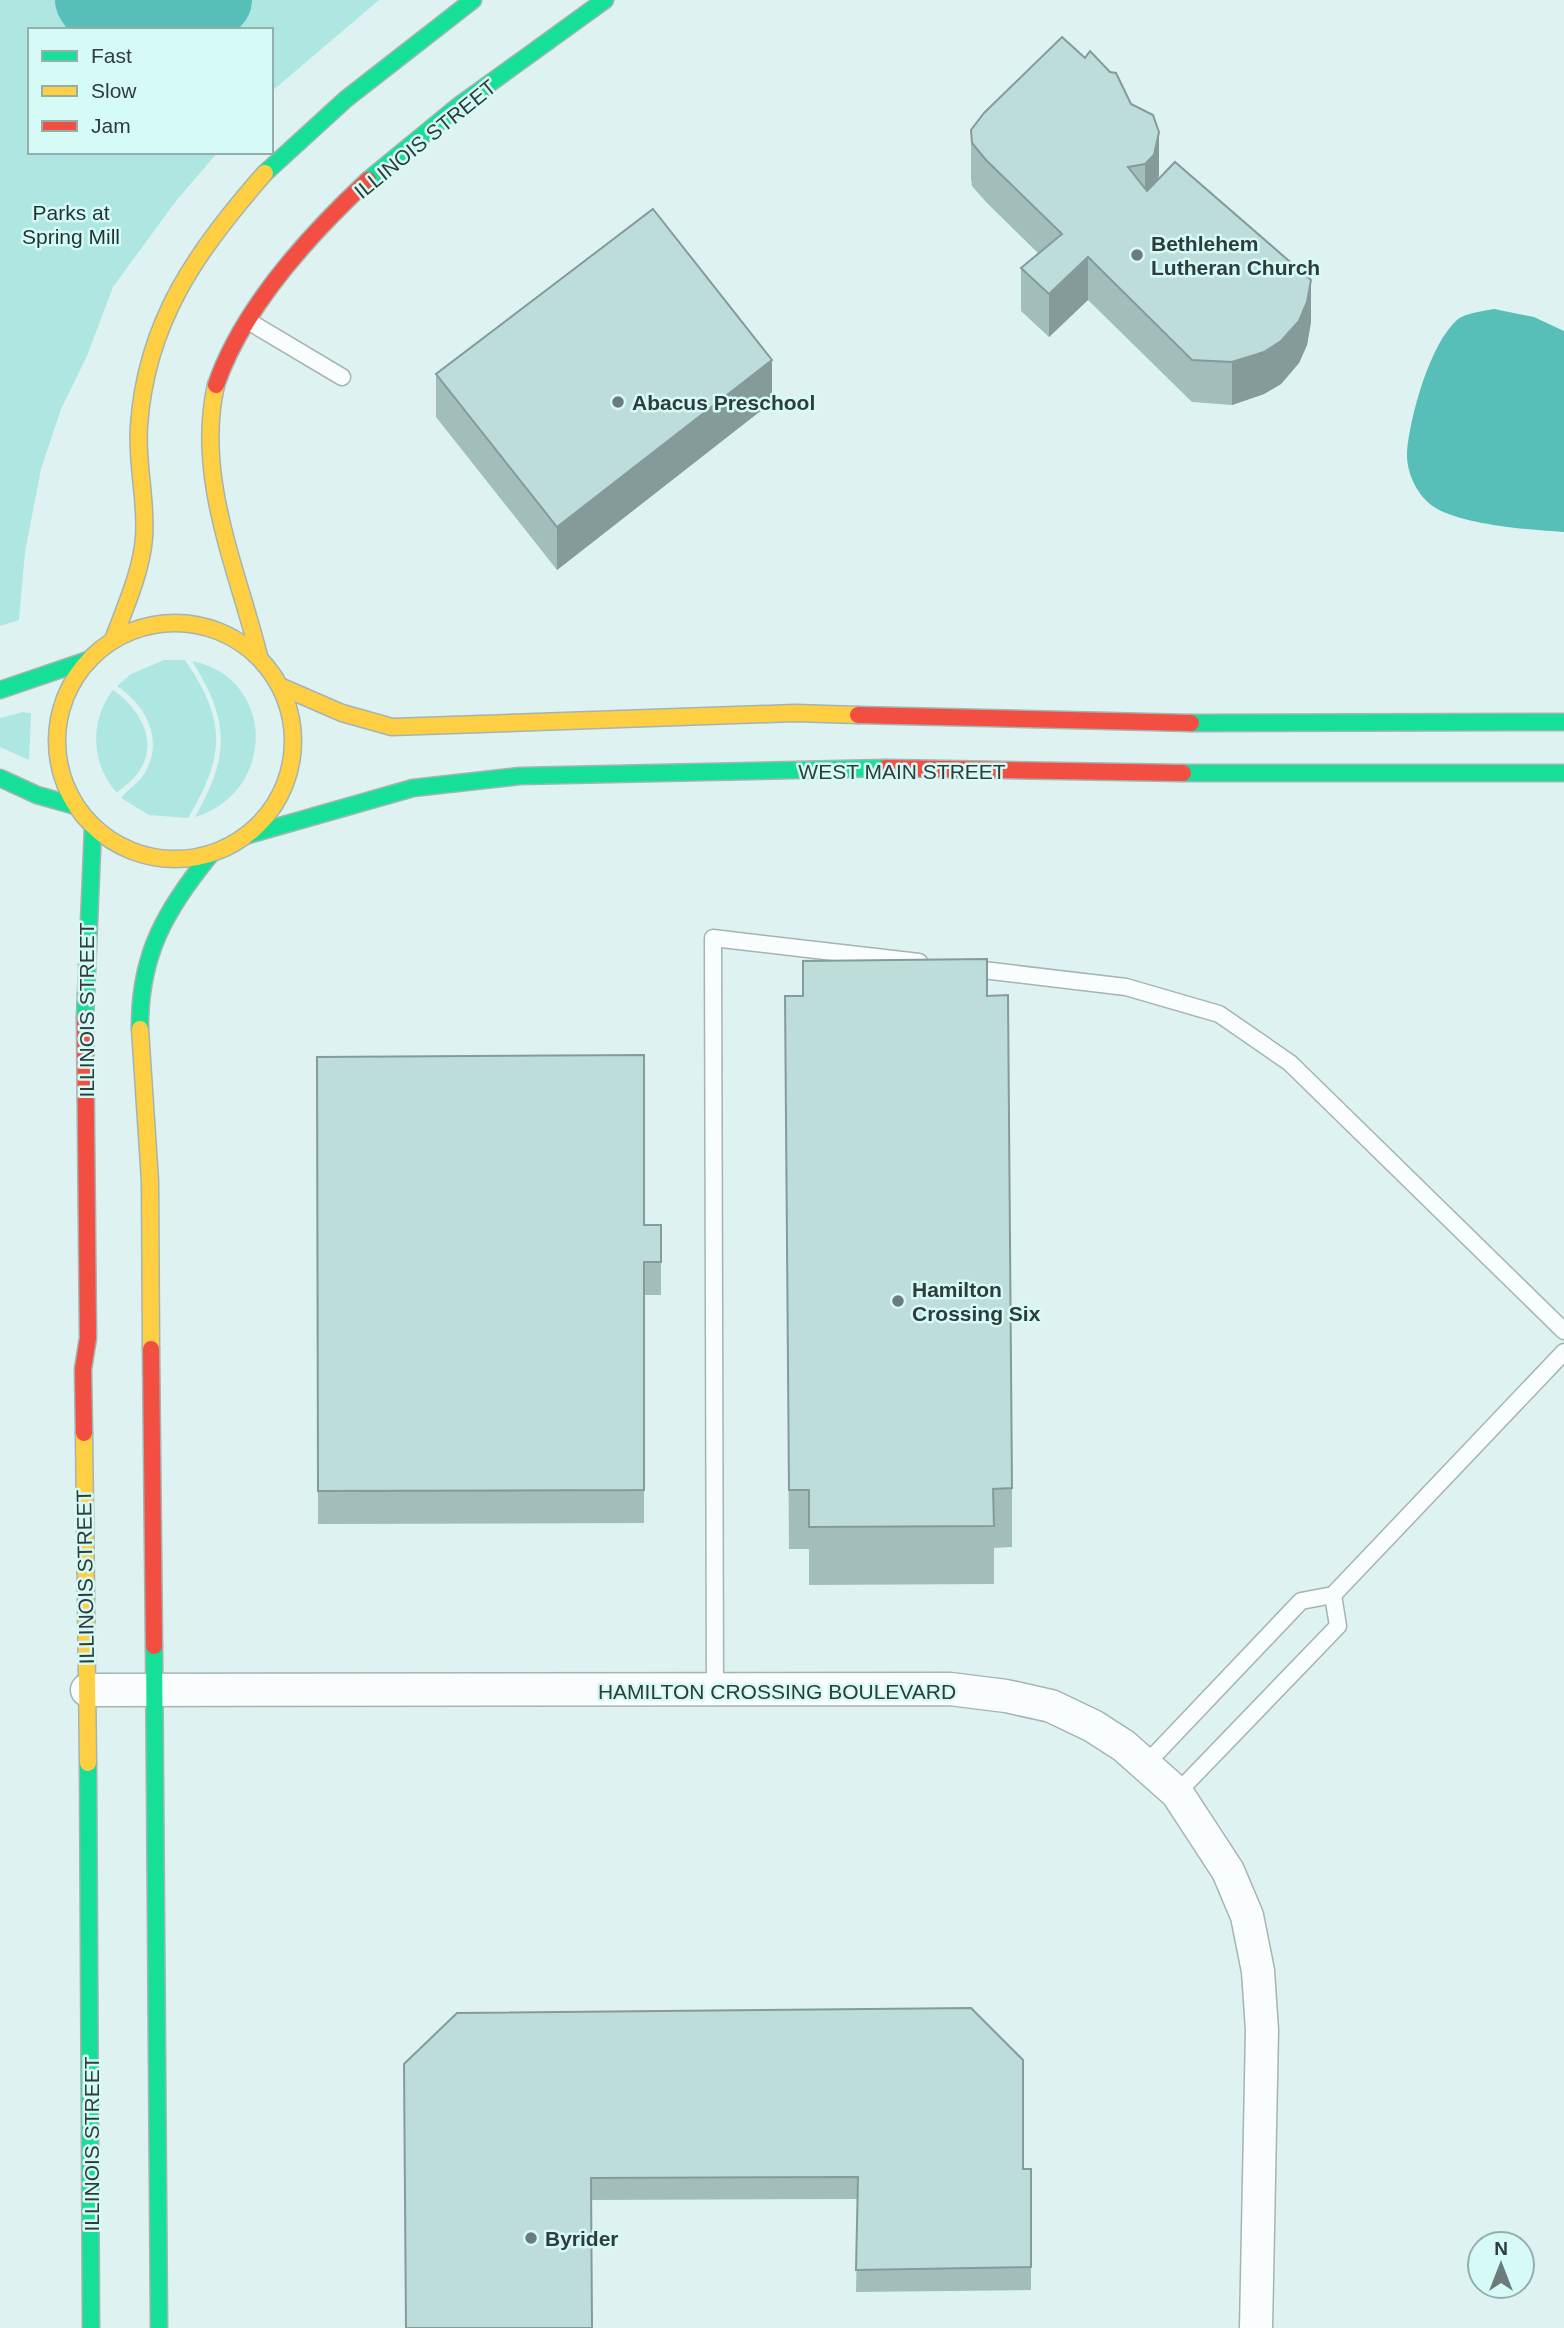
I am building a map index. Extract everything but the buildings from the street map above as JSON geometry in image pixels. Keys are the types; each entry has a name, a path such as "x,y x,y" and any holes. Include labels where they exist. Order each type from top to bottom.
{"street":[{"path":"113,640 134,584 144,540 138,452 145,370 161,323 180,285 229,213 252,185 381,70 473,0"},
{"name":"ILLINOIS STREET","path":"259,656 210,458 212,396 224,356 246,320 317,231 372,177 426,133 605,0"},
{"path":"0,690 88,660 113,640 140,627 187,623 234,639 259,656 282,687 290,709 294,738 292,760 282,792 270,813 248,835 211,854 169,859 148,856 110,840 93,827 76,806 64,782 57,752 60,711 88,660"},
{"path":"282,687 342,713 392,727 418,728 795,713 1145,723 1564,722"},
{"name":"WEST MAIN STREET","path":"248,835 413,788 520,776 887,768 1132,773 1564,773"},
{"path":"0,778 37,795 76,806"},
{"name":"ILLINOIS STREET","path":"91,2328 83,1394 88,1338 85,972 93,827"},
{"path":"159,2328 150,1181 140,1000 157,934 180,893 211,854"},
{"name":"HAMILTON CROSSING BOULEVARD","path":"87,1690 899,1688 1006,1696 1051,1706 1093,1726 1146,1764 1177,1793 1228,1871 1247,1916 1258,1971 1262,2029 1256,2328"}],"lane":[{"path":"246,320 342,377"},
{"path":"715,1690 713,938 929,964"},
{"path":"956,967 1126,987 1219,1014 1290,1063 1564,1331"},
{"path":"1146,1764 1301,1601 1333,1595 1564,1352"},
{"path":"1177,1793 1338,1626 1333,1595"}],"green space":[{"name":"Parks at Spring Mill","path":"0,0 379,0 273,90 273,28 28,28 28,154 216,154 176,201 113,287 87,356 61,409 41,469 25,552 19,620 0,626"},
{"path":"164,660 185,660 199,682 214,720 216,739 209,776 188,818 149,815 121,798 144,774 153,749 144,713 117,686 131,674"},
{"path":"192,661 220,672 240,689 252,712 256,736 252,762 241,785 222,804 195,817 215,775 221,739 213,702"},
{"path":"113,690 139,717 147,739 144,762 135,777 117,793 102,769 96,742 100,715"},
{"path":"23,712 31,713 29,760 0,747 0,718"}],"shaded area":[{"path":"1494,309 1534,317 1564,331 1564,532 1497,526 1446,513 1422,497 1411,475 1407,452 1412,419 1430,362 1448,330 1458,319"}],"waterway":[{"path":"91,0 100,13 120,23 205,10 216,0"}],"traffic: fast":[{"path":"265,173 346,99 473,0"},
{"path":"368,180 457,107 605,0"},
{"path":"0,690 88,660"},
{"path":"1191,723 1564,722"},
{"path":"248,835 413,788 520,776 886,768"},
{"path":"1183,773 1564,773"},
{"path":"0,778 37,795 76,806"},
{"path":"85,1018 93,827"},
{"path":"140,1029 144,978 158,934 181,894 211,854"},
{"path":"154,1646 159,2328"},
{"path":"88,1763 91,2328"}],"traffic: slow":[{"path":"113,640 140,564 144,538 139,426 152,353 164,320 198,259 265,173"},
{"path":"216,385 211,419 215,488 221,522 259,656"},
{"path":"163,623 187,623 231,637 259,657 284,696 291,718 293,741 291,764 284,786 259,825 231,845 209,854 187,859 163,859 119,845 91,825 71,797 62,775 57,753 57,729 71,685 91,657 119,637 141,628 163,623"},
{"path":"282,687 342,713 392,727 795,713 858,715"},
{"path":"140,1029 150,1181 151,1349"},
{"path":"84,1433 88,1763"}],"traffic: jam":[{"path":"216,385 243,329 280,274 323,224 368,180"},
{"path":"858,715 1191,723"},
{"path":"886,768 1183,773"},
{"path":"84,1433 83,1369 88,1338 85,1018"},
{"path":"151,1349 154,1646"}],"place":[{"name":"Bethlehem Lutheran Church","path":"1137,255"},
{"name":"Abacus Preschool","path":"618,402"},
{"name":"Hamilton Crossing Six","path":"898,1301"},
{"name":"Byrider","path":"531,2238"}]}
